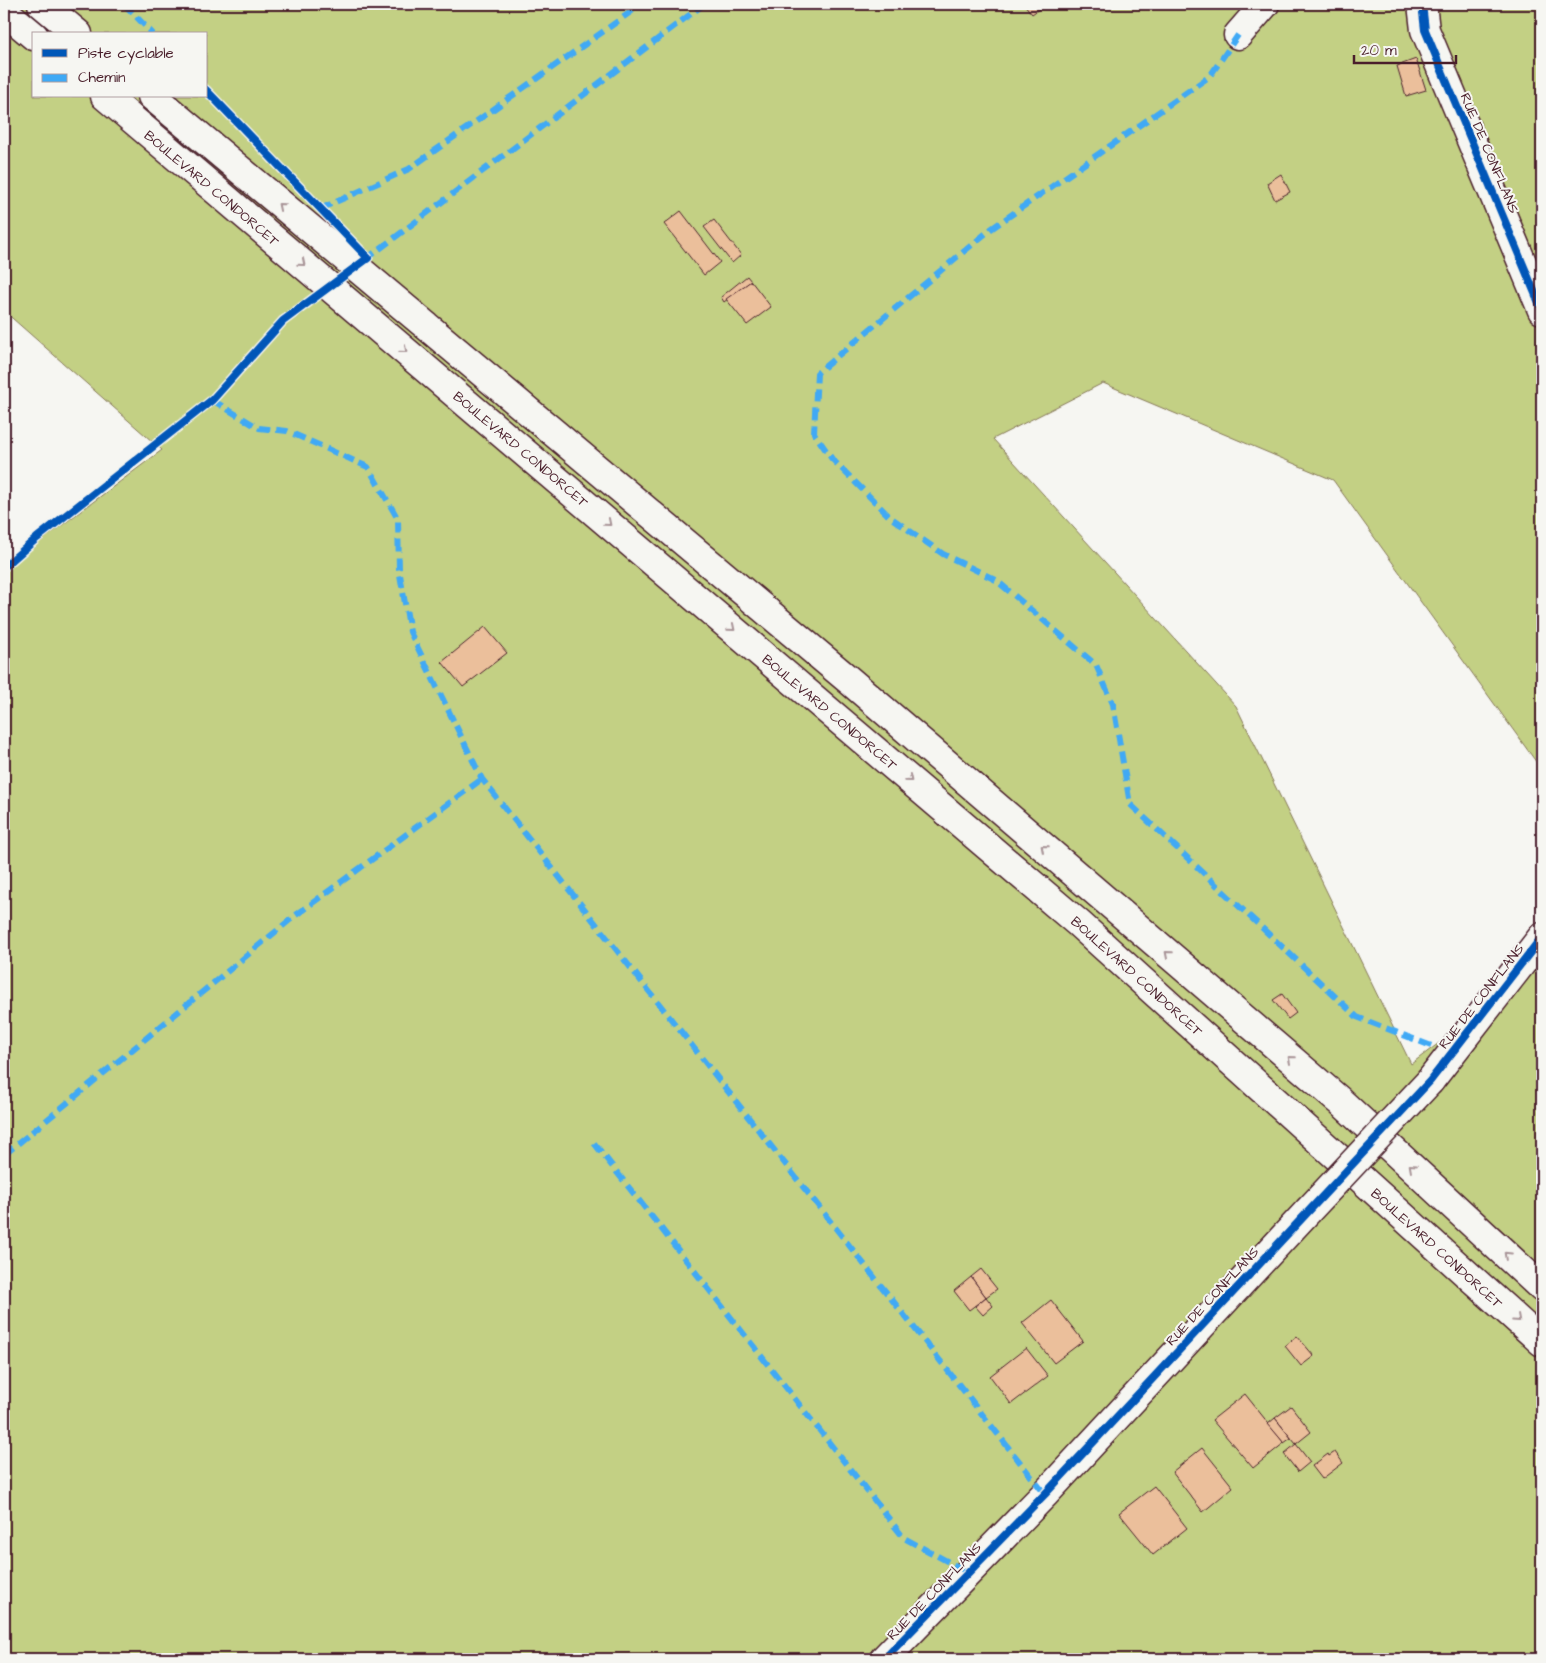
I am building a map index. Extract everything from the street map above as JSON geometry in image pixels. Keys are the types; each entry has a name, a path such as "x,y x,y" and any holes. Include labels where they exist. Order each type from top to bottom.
{"main road":[{"path":"42,4 76,32"},
{"path":"1238,35 1265,4"},
{"name":"RUE DE CONFLANS","path":"1422,4 1425,30 1542,310"},
{"path":"4,11 32,34"},
{"name":"BOULEVARD CONDORCET","path":"106,98 1078,923 1542,1342"},
{"path":"154,98 850,681 1325,1088 1542,1288"},
{"name":"RUE DE CONFLANS","path":"884,1659 1045,1494 1430,1081 1542,937"}],"green space":[{"path":"4,4 1542,4 1542,770 1333,480 1103,383 993,439 1236,706 1411,1064 1542,966 1542,1659 4,1659 4,569 162,450 4,311"}],"building":[{"path":"1024,4 1046,4 1032,14"},
{"path":"1416,59 1426,90 1406,96 1397,66"},
{"path":"1281,174 1290,192 1275,200 1267,183"},
{"path":"681,211 720,262 704,275 664,224"},
{"path":"714,220 741,255 732,263 704,227"},
{"path":"747,276 751,281 724,302 721,297"},
{"path":"751,281 771,307 747,325 726,299"},
{"path":"485,627 507,653 463,687 442,662"},
{"path":"1282,994 1296,1013 1288,1019 1273,1000"},
{"path":"981,1269 997,1289 986,1297 971,1277"},
{"path":"971,1277 986,1297 969,1310 954,1291"},
{"path":"986,1297 993,1306 983,1315 975,1306"},
{"path":"1051,1300 1083,1341 1054,1363 1022,1323"},
{"path":"1297,1336 1314,1356 1301,1366 1285,1346"},
{"path":"1026,1348 1048,1376 1011,1404 990,1376"},
{"path":"1245,1394 1284,1443 1253,1468 1212,1420"},
{"path":"1291,1406 1311,1432 1296,1444 1275,1418"},
{"path":"1275,1418 1291,1438 1284,1443 1268,1424"},
{"path":"1296,1444 1310,1462 1298,1472 1284,1454"},
{"path":"1202,1448 1233,1487 1203,1512 1172,1472"},
{"path":"1335,1452 1343,1463 1322,1479 1312,1466 1328,1454 1329,1456"},
{"path":"1154,1486 1187,1528 1153,1555 1119,1513"}],"marked path":[{"path":"124,4 151,32"},
{"path":"320,209 409,169 642,4"},
{"path":"365,260 704,4"},
{"path":"1238,35 1210,76 991,229 817,373 814,433 832,459 890,517 943,554 996,580 1096,665 1113,704 1130,804 1357,1017 1434,1047"},
{"path":"212,400 259,428 287,431 368,467 398,519 399,569 410,632 482,779 1045,1494"},
{"path":"4,1155 296,915 482,779"},
{"path":"594,1143 904,1538 969,1573"}],"cycle path":[{"path":"1422,4 1425,30 1542,310"},
{"path":"4,567 37,538 212,400 283,321 368,258 208,92"},
{"path":"884,1659 1045,1494 1430,1081 1542,937"}]}
